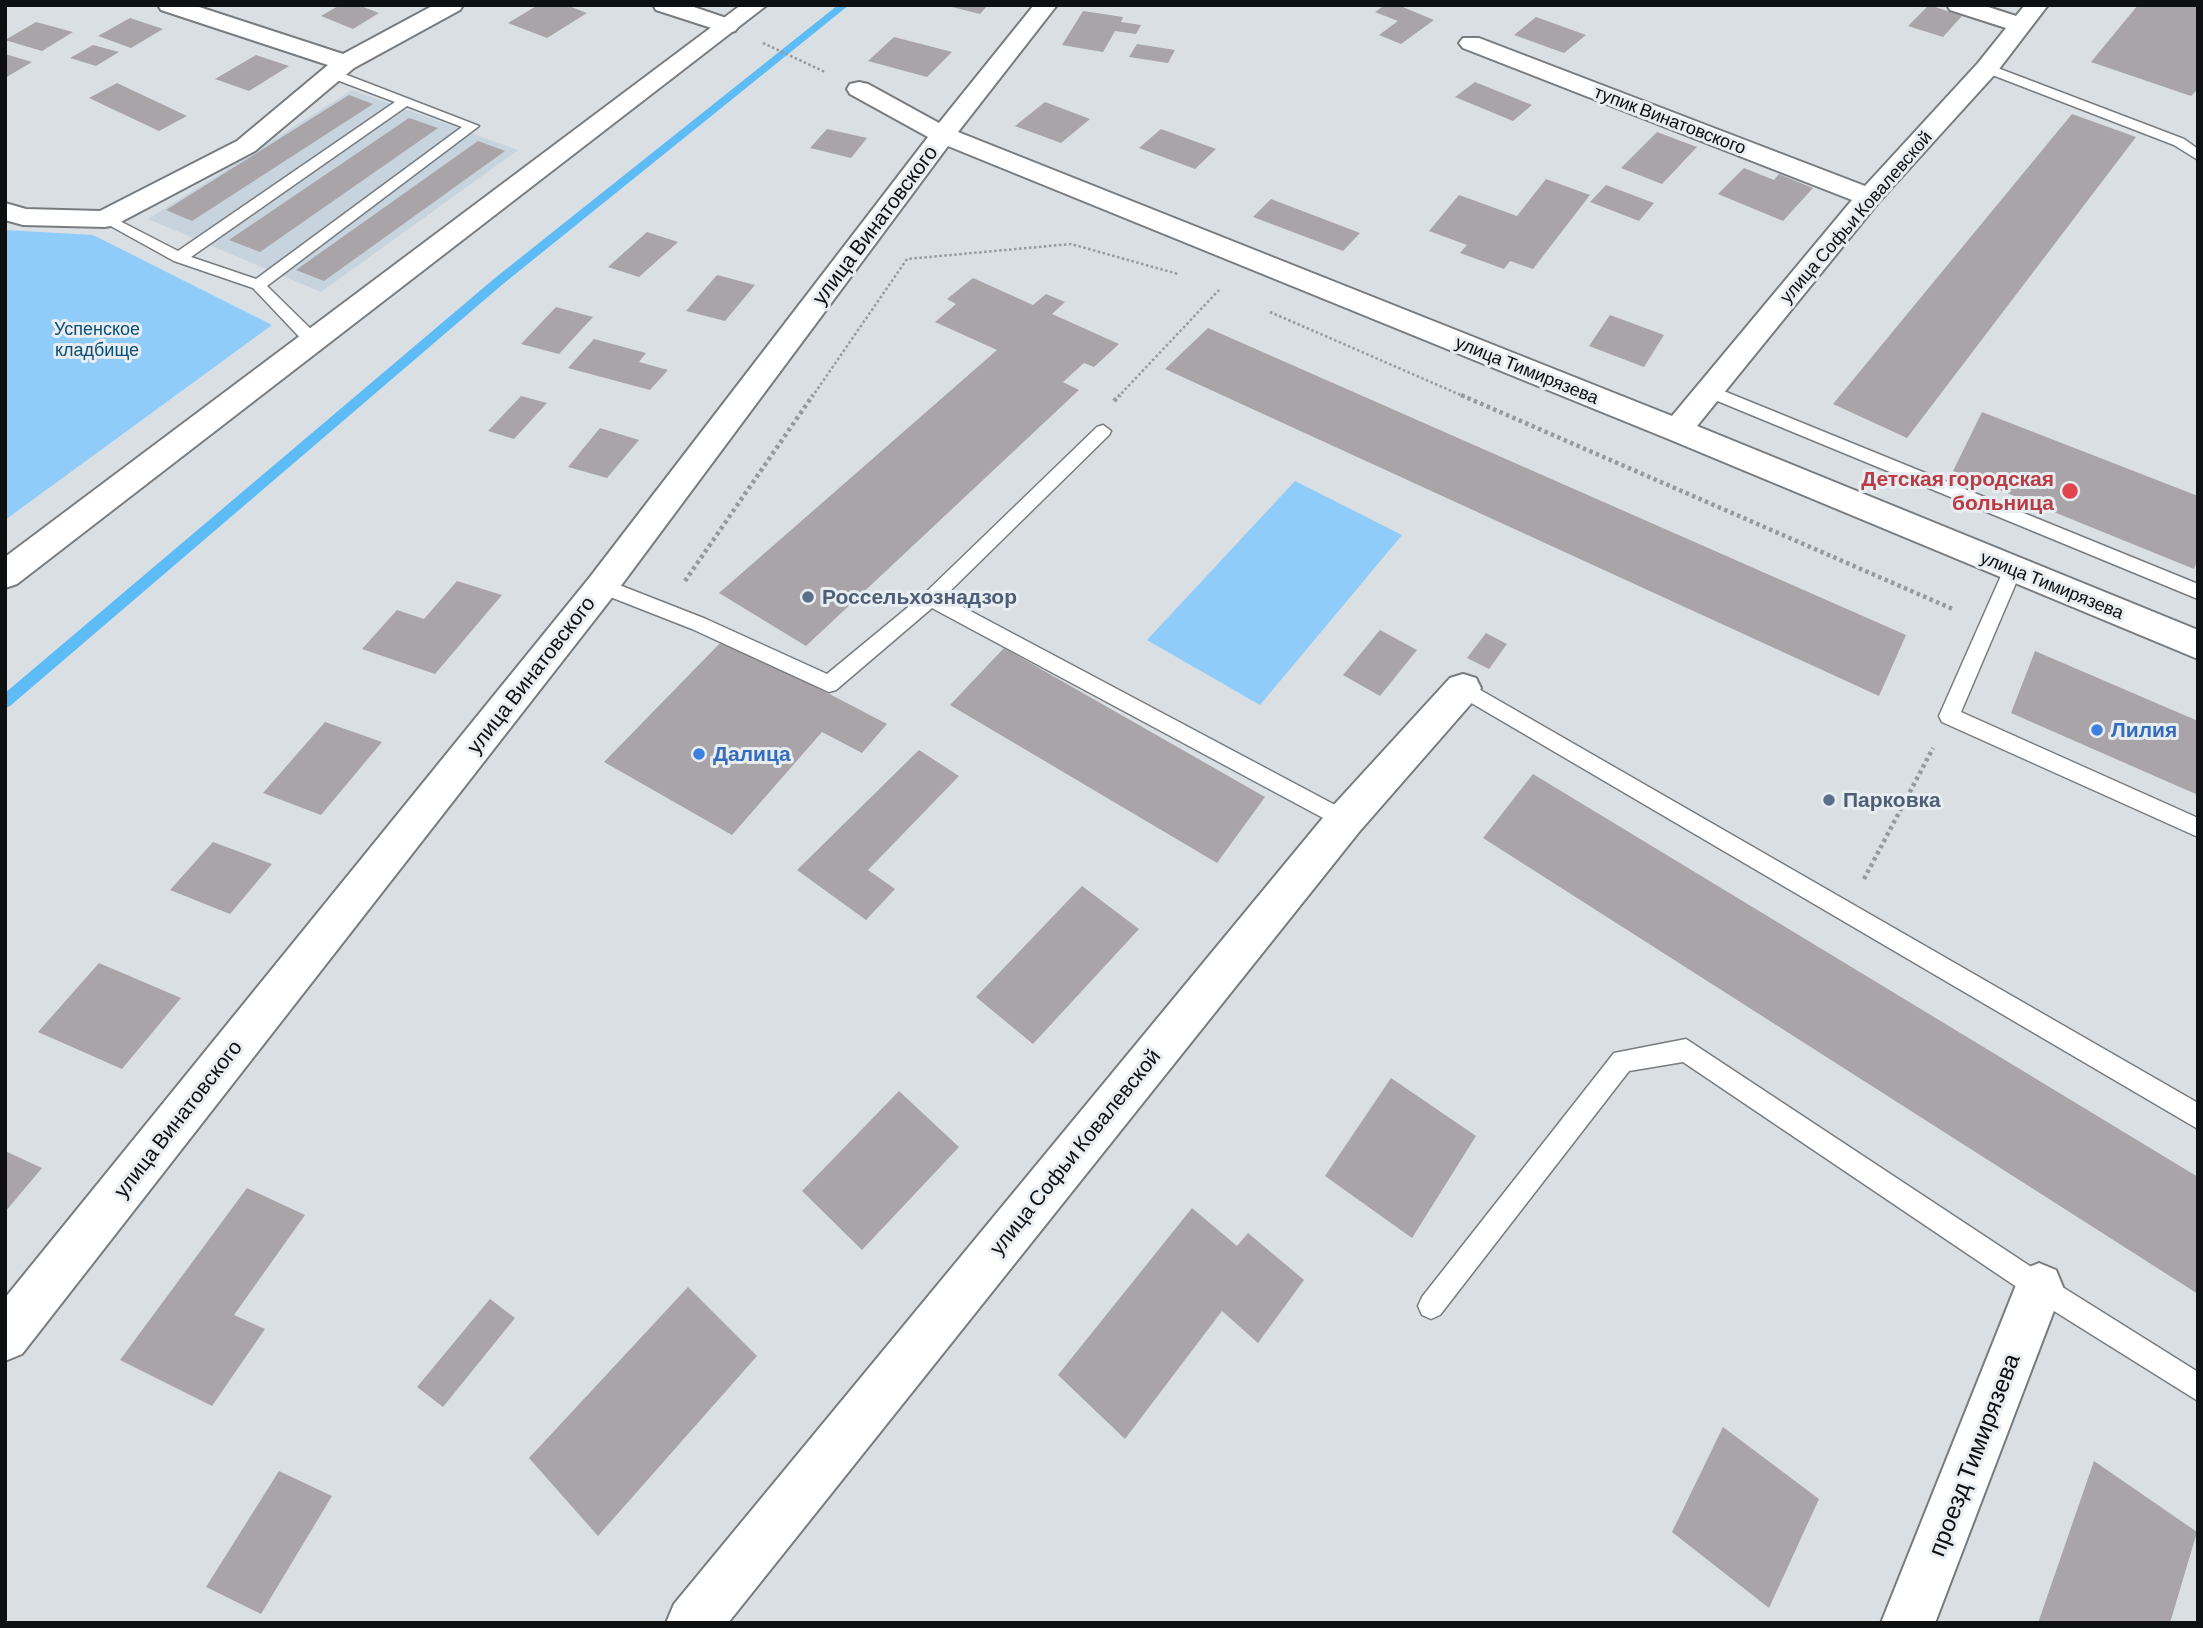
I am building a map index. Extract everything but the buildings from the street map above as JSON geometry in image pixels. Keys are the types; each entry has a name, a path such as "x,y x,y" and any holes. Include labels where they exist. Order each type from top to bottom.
{"street":[{"path":"169,5 339,68"},
{"path":"5,211 23,217 105,219 246,146 339,68 452,5"},
{"path":"664,5 727,26"},
{"path":"5,575 756,5"},
{"name":"улица Винатовского","path":"5,1338 602,586 943,135 1046,5"},
{"path":"1958,5 2028,15"},
{"name":"улица Софьи Ковалевской","path":"1677,430 1869,197 1987,68 2028,15"},
{"name":"тупик Винатовского","path":"1471,43 1869,197"},
{"name":"улица Тимирязева","path":"859,89 943,135 1677,430 2198,645"},
{"name":"улица Софьи Ковалевской","path":"693,1623 1345,820 1463,688"},
{"name":"проезд Тимирязева","path":"1908,1623 2039,1287"}],"lane":[{"path":"258,285 472,126 405,101 339,68"},
{"path":"1987,68 2179,142 2198,156"},
{"path":"179,258 405,101"},
{"path":"105,219 179,258 258,285 313,341"},
{"path":"1709,391 2198,592"},
{"path":"602,586 829,684 931,599 1104,431"},
{"path":"2013,569 1949,716 2198,828"},
{"path":"931,599 1345,820"},
{"path":"1463,688 2198,1117"},
{"path":"1431,1306 1622,1061 1686,1050 2039,1287 2198,1388"}],"path":[{"path":"763,43 801,61"},
{"path":"665,611 907,259 1071,244 1180,275"},
{"path":"1104,431 1112,403 1219,290 1210,286"},
{"path":"1270,312 1989,625"},
{"path":"1846,913 1949,716"}],"shaded area":[{"path":"352,90 518,150 321,292 148,219"}],"green space":[{"name":"Успенское кладбище","path":"5,230 93,235 272,325 5,520"},
{"path":"1295,481 1402,535 1260,705 1147,640"}],"waterway":[{"path":"5,702 499,281 844,5"}],"place":[{"name":"Детская городская больница","path":"2070,491"},
{"name":"Россельхознадзор","path":"808,597"},
{"name":"Лилия","path":"2097,730"},
{"name":"Далица","path":"699,754"},
{"name":"Парковка","path":"1829,800"}]}
